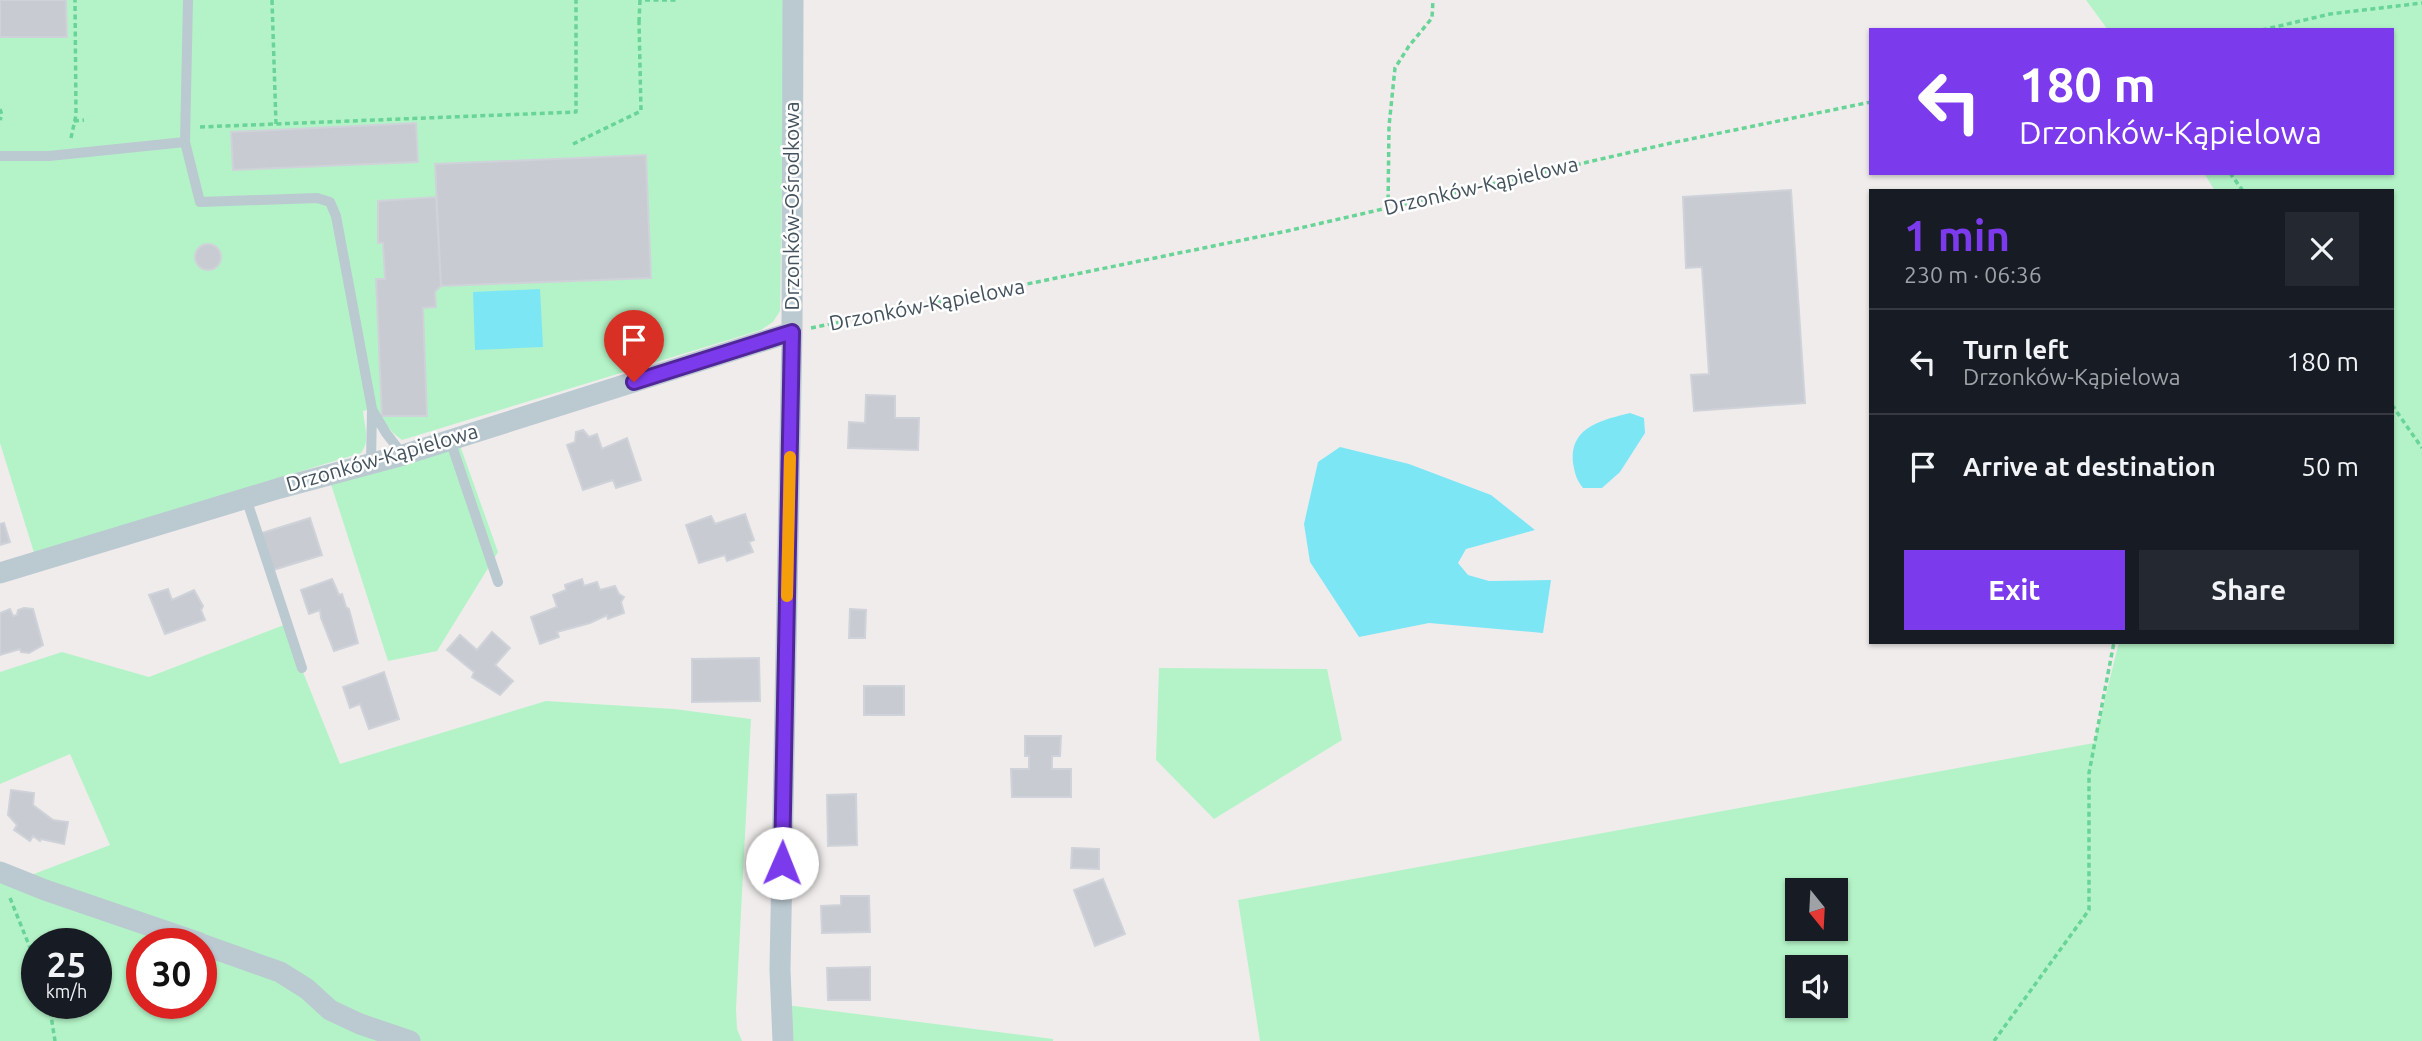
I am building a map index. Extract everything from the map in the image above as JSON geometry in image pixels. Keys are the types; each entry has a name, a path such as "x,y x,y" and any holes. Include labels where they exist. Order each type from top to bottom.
{"street":[{"name":"Drzonków-Ośrodkowa","path":"783,1041 780,956 792,332 793,0"},
{"name":"Drzonków-Kąpielowa","path":"0,573 246,498 403,455 792,332"},
{"path":"0,872 157,928"},
{"path":"217,949 280,972 307,989 330,1010 410,1041"}],"lane":[{"path":"188,0 185,142 200,202 317,198 330,202 336,216 372,409 372,463"},
{"path":"0,156 49,156 185,142"},
{"path":"372,409 403,455"},
{"path":"450,440 498,582"},
{"path":"246,498 302,667"}],"path":[{"path":"70,144 74,121 75,0"},
{"path":"272,0 276,124"},
{"path":"185,127 576,112 576,0"},
{"path":"573,144 641,111 640,0"},
{"path":"645,0 679,0"},
{"path":"1388,208 1389,126 1395,68 1432,18 1433,0"},
{"path":"2270,28 2330,14 2422,3"},
{"name":"Drzonków-Kąpielowa","path":"792,332 1287,231 1671,143 1869,102"},
{"path":"0,109 0,120"},
{"path":"74,121 85,121"},
{"path":"2394,408 2422,448"},
{"path":"1994,1041 2089,910 2089,774 2114,644"},
{"path":"9,896 22,928"},
{"path":"52,1019 55,1041"}],"green space":[{"path":"0,0 785,0 780,311 773,322 761,330 402,440 372,409 363,411 366,438 361,453 91,535 36,559 0,443"},
{"path":"2086,0 2422,0 2422,1041 1260,1041 1238,900 2094,743 2119,644 2394,644 2394,189 2214,189 2205,175 2394,175 2394,28 2107,28"},
{"path":"457,437 498,552 437,651 388,661 328,475"},
{"path":"284,625 340,764 546,701 674,709 751,719 736,1009 737,1029 742,1041 0,1041 0,872 18,880 110,845 70,754 0,784 0,672 62,652 149,677"},
{"path":"1159,668 1327,669 1342,740 1214,819 1156,760"},
{"path":"786,1005 1053,1039 1053,1041 787,1041"}],"water":[{"path":"540,289 543,347 475,350 473,292"},
{"path":"1630,413 1644,418 1645,433 1620,472 1602,488 1583,488 1573,463 1576,441 1582,433 1599,422"},
{"path":"1340,447 1409,464 1491,495 1535,530 1466,549 1458,563 1468,575 1489,581 1551,580 1543,633 1429,623 1359,637 1310,562 1304,524 1318,462"}],"building":[{"path":"0,0 66,0 67,37 0,37"},
{"path":"416,123 418,162 233,170 231,132"},
{"path":"646,155 651,278 441,286 435,164"},
{"path":"1791,190 1805,403 1694,411 1691,375 1709,374 1702,267 1686,268 1683,197"},
{"path":"1791,190 1805,403 1694,411 1691,375 1709,374 1702,267 1686,268 1683,197"},
{"path":"436,197 441,286 435,292 436,307 423,308 427,416 382,416 376,279 385,279 383,243 378,243 378,201"},
{"path":"208,244 217,248 221,257 217,266 208,270 199,266 195,257 199,248"},
{"path":"866,395 895,396 895,418 919,418 918,450 848,448 849,422 865,423"},
{"path":"583,430 589,437 597,434 602,449 627,438 641,480 616,488 613,480 583,490 567,445 575,442 576,432"},
{"path":"745,514 754,540 749,542 753,552 727,561 725,555 699,563 686,525 711,516 715,524"},
{"path":"310,518 322,555 270,571 259,534"},
{"path":"4,523 10,542 0,545 0,524"},
{"path":"332,579 349,609 358,643 334,651 320,610 309,614 301,590"},
{"path":"582,579 584,586 597,582 600,590 615,586 624,597 621,602 624,613 608,619 607,615 590,623 557,632 559,637 540,644 531,617 557,607 553,595 566,590 565,585"},
{"path":"168,589 172,600 194,590 203,606 201,610 205,620 165,634 149,595"},
{"path":"24,608 33,609 43,645 29,653 21,652 20,649 0,655 0,613 10,609 13,616"},
{"path":"850,609 866,610 865,638 849,638"},
{"path":"492,632 510,648 495,665 513,681 500,695 472,677 474,672 447,650 460,635 477,650"},
{"path":"759,658 760,701 692,702 692,659"},
{"path":"384,672 399,719 369,729 360,704 350,708 343,687"},
{"path":"864,686 904,686 904,715 864,715"},
{"path":"1025,736 1061,736 1060,756 1052,756 1052,769 1071,769 1071,797 1012,797 1011,769 1029,769 1029,756 1025,756"},
{"path":"11,790 34,793 33,805 53,820 68,822 64,844 41,839 40,841 33,836 30,841 14,830 17,825 8,815"},
{"path":"856,794 857,845 828,846 827,795"},
{"path":"1072,848 1099,849 1099,869 1071,868"},
{"path":"1103,879 1125,934 1095,946 1074,890"},
{"path":"841,896 869,896 870,932 822,933 821,906 841,905"},
{"path":"870,967 870,1000 828,1000 827,968"}],"slow traffic":[{"path":"787,596 790,457"}],"route":[{"path":"634,382 792,332 782,863"}]}
